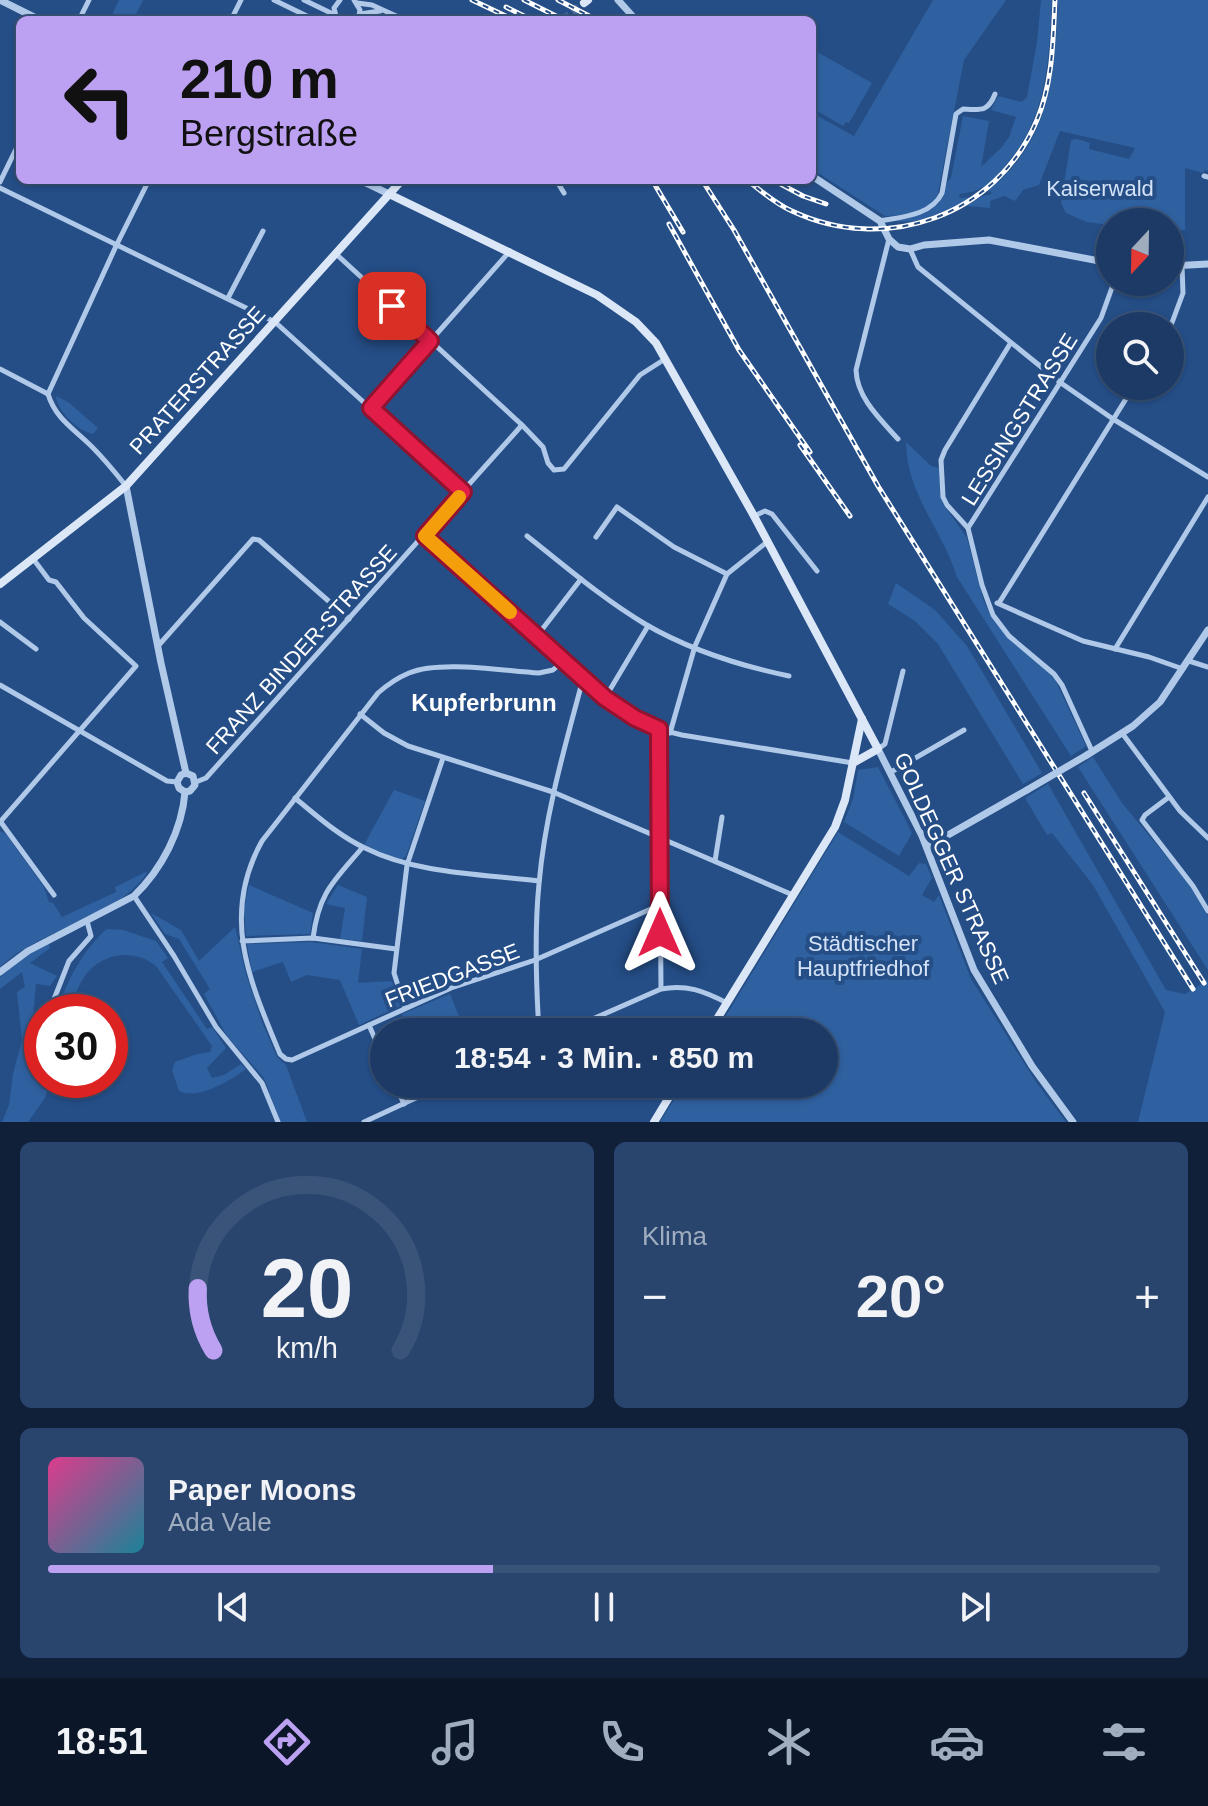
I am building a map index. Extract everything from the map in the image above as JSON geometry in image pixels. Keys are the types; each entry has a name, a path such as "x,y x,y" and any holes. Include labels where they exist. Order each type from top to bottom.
{"main road":[{"name":"PRATERSTRASSE","path":"0,584 126,486 398,184"},
{"name":"GOLDEGGER STRASSE","path":"389,194 510,251 620,309 647,332 666,359 754,516 878,749"},
{"path":"718,1018 835,827 845,800 862,719"},
{"path":"855,752 873,740"},
{"path":"853,763 878,749"},
{"path":"654,1122 669,1098"}],"street":[{"path":"0,0 32,16"},
{"path":"274,0 307,16"},
{"path":"304,0 333,16"},
{"path":"618,0 632,16"},
{"path":"356,2 372,5 396,16"},
{"path":"363,16 385,11"},
{"path":"880,221 917,213 935,204 942,193 956,114 963,109 988,108 995,94"},
{"path":"0,182 16,149"},
{"path":"816,179 880,221 889,239 898,247 910,249 989,240 1096,260"},
{"path":"147,184 48,394 61,419 97,451 126,486 186,773"},
{"path":"368,184 389,194"},
{"path":"558,184 564,193"},
{"path":"0,188 275,322 463,492"},
{"path":"228,298 263,231"},
{"path":"889,239 880,266 856,379 873,412 898,439"},
{"path":"910,249 918,267 1010,344 1113,419 1208,477"},
{"path":"371,408 510,251"},
{"path":"335,253 522,425 543,447 550,467 558,470 564,469 640,375 666,359"},
{"path":"1184,266 1208,264"},
{"name":"LESSINGSTRASSE","path":"968,528 1101,318 1109,296"},
{"path":"1010,344 942,456 943,497 968,528 982,585 995,619 1062,685 1089,753"},
{"path":"0,369 48,394"},
{"path":"999,603 1125,400"},
{"name":"FRANZ BINDER-STRASSE","path":"196,782 206,778 522,425"},
{"path":"1115,649 1208,497"},
{"path":"596,537 617,507 674,547 727,574"},
{"path":"754,516 765,511 772,514 817,571"},
{"path":"425,536 583,679 635,718 670,733 853,763"},
{"path":"527,536 648,626 734,662 789,676"},
{"path":"158,646 249,541 259,540 349,619"},
{"path":"670,733 695,646 727,574 767,541"},
{"path":"34,560 84,618 136,666 0,822 54,895"},
{"path":"537,636 581,579"},
{"path":"991,605 999,603 1069,636 1184,669"},
{"path":"0,622 36,649"},
{"path":"605,698 648,626"},
{"path":"927,847 1122,733 1160,702 1208,630"},
{"path":"396,949 313,938 242,941 241,907 253,858 262,841 360,714 393,681 411,672 439,667 539,673 553,670 563,661"},
{"path":"1189,661 1208,667"},
{"name":"GOLDEGGER STRASSE","path":"903,671 885,744 878,749 927,847 974,970 1032,1066 1073,1122"},
{"path":"538,1018 535,960 539,881 553,792 583,679"},
{"path":"0,685 167,781 177,782"},
{"path":"360,714 384,733 408,746 553,792 793,895"},
{"path":"659,729 661,989"},
{"path":"891,772 964,730"},
{"path":"1122,733 1169,797 1208,838"},
{"path":"405,1008 394,973 407,865 443,758"},
{"path":"186,773 193,776 196,782 193,789 185,792 177,782 186,773"},
{"path":"0,972 28,951 134,896 148,883 178,826 185,792"},
{"path":"1169,797 1142,820 1193,886 1208,911"},
{"path":"295,798 327,825 362,848 407,865 539,881"},
{"path":"715,861 722,817"},
{"path":"313,938 321,900 328,887 362,848"},
{"path":"134,896 225,1039 262,1083 278,1122"},
{"name":"FRIEDGASSE","path":"242,941 254,991 280,1054 292,1060 451,988 535,960 660,905"},
{"path":"56,994 69,961 91,936 87,921"},
{"path":"595,1018 661,989 688,987 727,1003"},
{"path":"401,1098 404,1104"},
{"path":"364,1122 417,1098"}],"green space":[{"path":"119,0 143,0 135,16 114,16"},
{"path":"933,0 1006,0 964,60 937,198 913,212 885,216 816,172 816,115 854,136"},
{"path":"1041,0 1052,0 1050,43 1039,105 1022,143 993,180 976,191 959,194 960,198 971,197 963,203 926,219 896,221 926,212 940,202 951,178 963,116 989,121 981,167 1009,137 1016,117 991,110 998,96 1022,102 1027,97"},
{"name":"Kaiserwald","path":"1058,0 1208,0 1208,171 1203,173 1185,168 1185,230 1184,208 1096,208 1096,223 1066,213 1061,203 1071,140 1090,143 1089,149 1129,159 1135,148 1060,131 1039,185 1023,190 1015,201 1004,196 990,201 990,208 967,206 980,197 992,194 989,190 1026,149 1046,104 1055,53"},
{"path":"816,51 872,83 849,123 843,126 816,110"},
{"path":"56,396 68,402 98,428 93,434 69,420"},
{"path":"906,442 931,466 939,468 943,504 967,538 990,615 1009,638 1053,675 1086,746 1071,756 957,577 918,495"},
{"path":"896,583 935,610 967,646 1042,773 1023,784 938,644 915,621 888,604"},
{"path":"1093,757 1122,803 1191,886 1208,916 1208,970 1078,767"},
{"path":"878,767 912,833 899,856 844,822 853,799 858,770"},
{"path":"1048,784 1166,990 1185,994 1208,980 1208,1122 1138,1122 1165,1012 1093,885 1052,833 1047,835 1025,798"},
{"path":"394,790 425,801 406,856 401,860 364,845"},
{"path":"0,831 6,834 62,917 116,892 115,887 147,873 117,901 36,942 0,967"},
{"name":"Städtischer Hauptfriedhof","path":"838,832 909,876 919,863 926,864 932,878 922,895 934,902 939,895 971,979 1036,1082 1066,1122 660,1122 675,1098 838,1098 838,1018 725,1018"},
{"path":"249,885 313,913 310,934 246,936 244,908"},
{"path":"338,885 367,897 362,941 340,939 345,908 326,904"},
{"path":"151,913 181,930 199,961 235,927 262,1022 277,1057 286,1065 307,1122 280,1122 264,1078 227,1036 204,994 210,989 179,939 165,934"},
{"path":"107,929 123,930 156,941 168,958 162,962 207,1029 212,1027 226,1048 207,1068 212,1078 224,1075 241,1064 246,1069 223,1084 204,1091 179,1091 172,1070 175,1062 210,1052 212,1046 156,966 136,956 105,959 88,972 76,994 64,994 76,967"},
{"path":"311,942 362,949 358,983 392,981 400,1006 359,1025 340,980 307,975 291,982 283,962 252,972 247,944"},
{"path":"49,944 50,948 30,963 57,976 50,986 36,984 35,994 24,994 24,1098 45,1098 28,1122 2,1122 9,1105 22,1040 17,992 25,987 22,972 0,989 0,977 29,954"},
{"path":"450,994 460,1018 404,1018 402,1014"}],"tunnel":[{"path":"568,16 584,3"}],"railway":[{"path":"472,0 506,16"},
{"path":"524,0 556,16"},
{"path":"558,0 589,16"},
{"path":"752,184 792,211 828,224 864,229 900,227 934,218 966,203 995,181 1019,153 1037,120 1049,76 1055,0"},
{"path":"506,7 524,16"},
{"path":"654,184 683,232"},
{"path":"705,184 734,230 878,486 1193,989"},
{"path":"780,184 826,204"},
{"path":"669,224 739,350 810,452"},
{"path":"800,445 850,516"},
{"path":"1084,793 1204,983"}],"slow traffic":[{"path":"459,497 425,536 510,612"}],"district":[{"name":"Kupferbrunn","path":"484,703"}],"route":[{"path":"392,306 430,341 371,408 463,492 425,536 605,698 635,718 659,729 660,933"}]}
